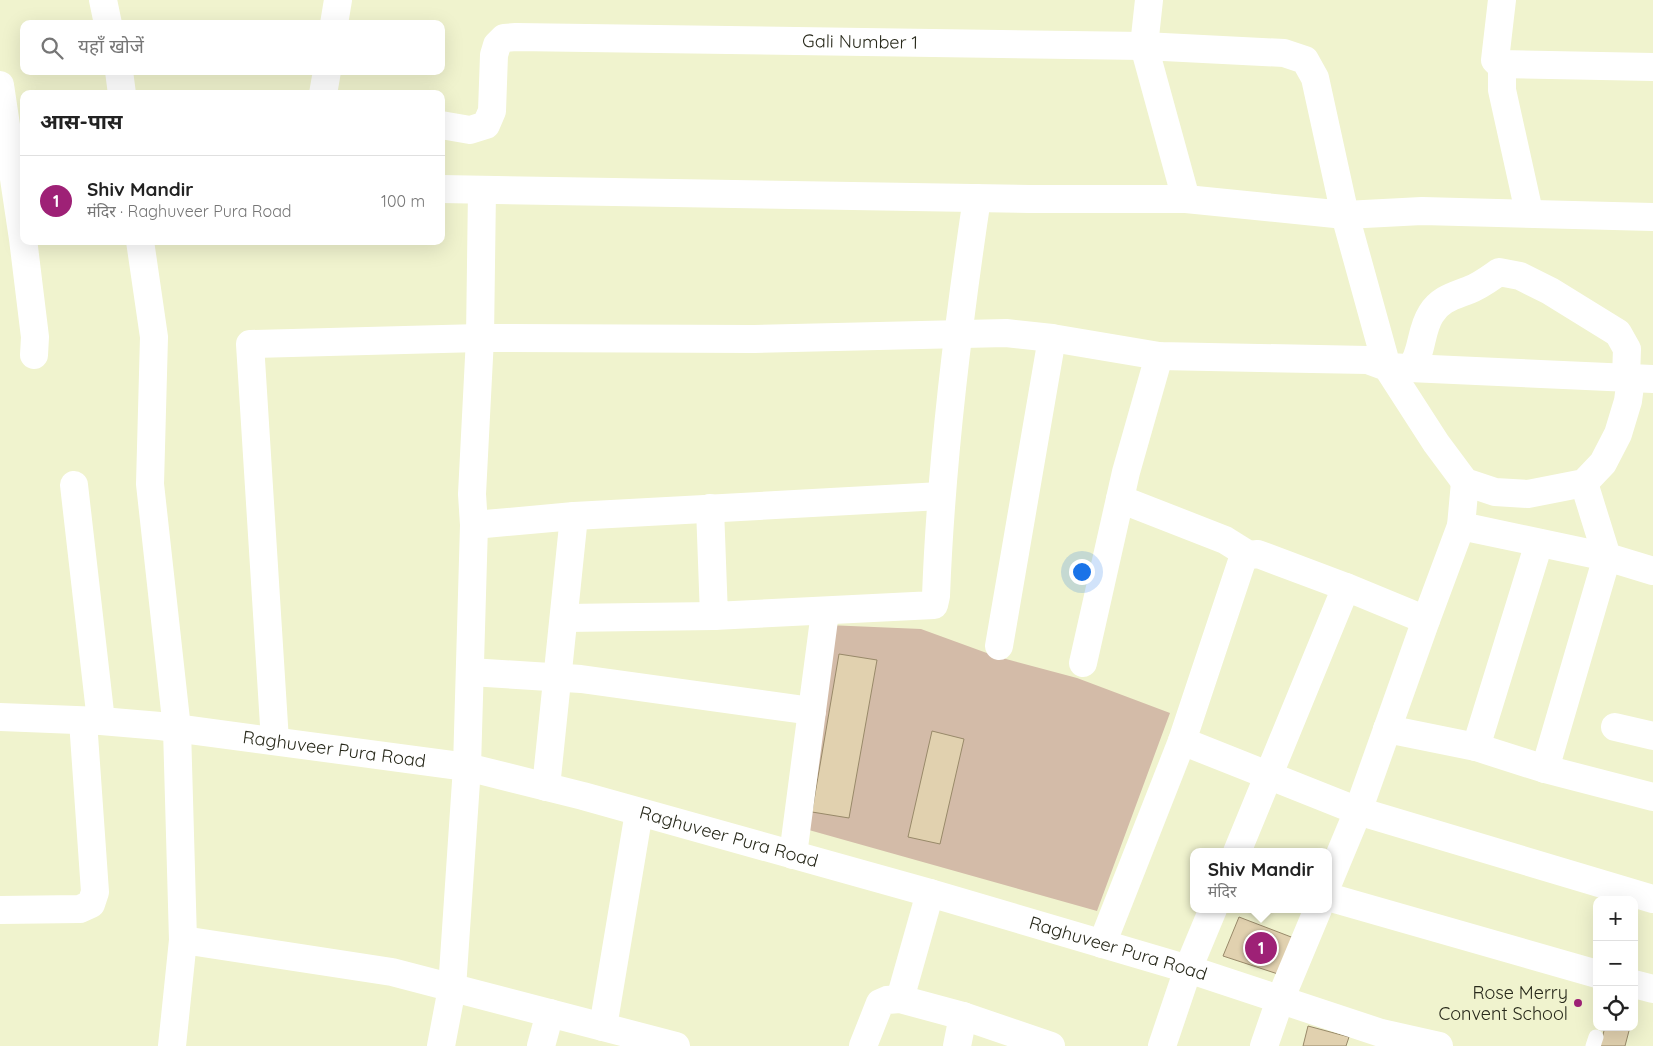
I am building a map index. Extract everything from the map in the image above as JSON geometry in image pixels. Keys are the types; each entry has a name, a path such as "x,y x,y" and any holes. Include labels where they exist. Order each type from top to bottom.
{"street":[{"path":"102,0 107,20"},
{"path":"335,20 338,0"},
{"path":"1149,0 1144,46 1186,199"},
{"path":"1502,0 1495,60 1502,65 1653,67"},
{"name":"Gali Number 1","path":"445,126 470,130 486,125 492,111 494,55 497,45 504,38 1144,46 1284,53 1306,60 1315,78 1345,215"},
{"path":"1502,65 1502,90 1529,212"},
{"path":"120,75 121,90"},
{"path":"324,90 326,75"},
{"path":"7,102 20,210"},
{"path":"445,189 976,198 1186,199 1345,215 1422,211 1529,212 1653,217"},
{"path":"441,1046 452,988 467,766 474,525 472,494 480,338 482,190"},
{"path":"564,618 714,616 825,612 934,605 941,496 956,333 976,198"},
{"path":"1345,215 1399,368 1402,388 1436,443 1465,482 1495,492 1528,494 1584,483 1603,463 1618,434 1637,378 1627,349 1618,333 1550,291 1520,276 1499,272 1476,287 1448,296 1431,314 1422,337 1418,358 1399,368"},
{"path":"24,245 34,327 34,355"},
{"path":"141,245 154,337 150,484 177,729 183,940 172,1046"},
{"path":"276,741 250,344 480,338 754,339 1006,333 1052,338 1159,356 1368,360 1399,368 1637,378"},
{"path":"998,646 1052,338"},
{"path":"1083,663 1120,499 1159,356"},
{"path":"1332,873 1358,811 1461,526 1465,482"},
{"path":"1545,769 1607,557 1584,483"},
{"path":"0,910 80,909 90,904 95,892 92,720 74,485"},
{"path":"474,525 574,516 941,496"},
{"path":"1120,499 1225,540 1249,555"},
{"path":"710,508 714,616"},
{"path":"546,787 574,516"},
{"path":"1461,526 1607,557 1653,571"},
{"path":"1476,747 1539,543"},
{"path":"1102,944 1182,741 1242,561 1249,555 1258,554 1426,620"},
{"path":"1239,848 1346,587"},
{"path":"793,855 825,612"},
{"path":"470,672 557,677 812,711"},
{"name":"Raghuveer Pura Road","path":"0,717 92,720 276,741 467,766 930,893 1188,969 1280,1000 1379,1039 1439,1046"},
{"path":"1615,727 1653,736"},
{"path":"1387,729 1476,747 1545,769 1653,797"},
{"path":"1182,741 1358,811 1653,899"},
{"path":"603,1027 639,812"},
{"path":"900,999 930,893"},
{"path":"1332,898 1593,973"},
{"path":"1162,1046 1188,969 1211,913"},
{"path":"1264,1046 1280,1000 1316,913"},
{"path":"183,940 392,972 676,1046"},
{"path":"1638,985 1653,989"},
{"path":"863,1046 880,1003 887,1000 900,999 963,1016 1051,1046"},
{"path":"541,1046 550,1013"},
{"path":"957,1046 963,1016"}],"shaded area":[{"path":"827,625 921,629 995,656 1077,678 1170,713 1097,911 784,823"}],"building":[{"path":"839,654 877,660 849,818 812,812"},
{"path":"932,731 964,739 940,844 908,837"},
{"path":"1239,917 1299,940 1284,976 1223,956"},
{"path":"1308,1026 1349,1037 1346,1046 1303,1046"},
{"path":"1604,1031 1629,1031 1625,1046 1600,1046"}],"place":[{"name":"Shiv Mandir","path":"1261,948"},
{"name":"Rose Merry Convent School","path":"1578,1003"}]}
